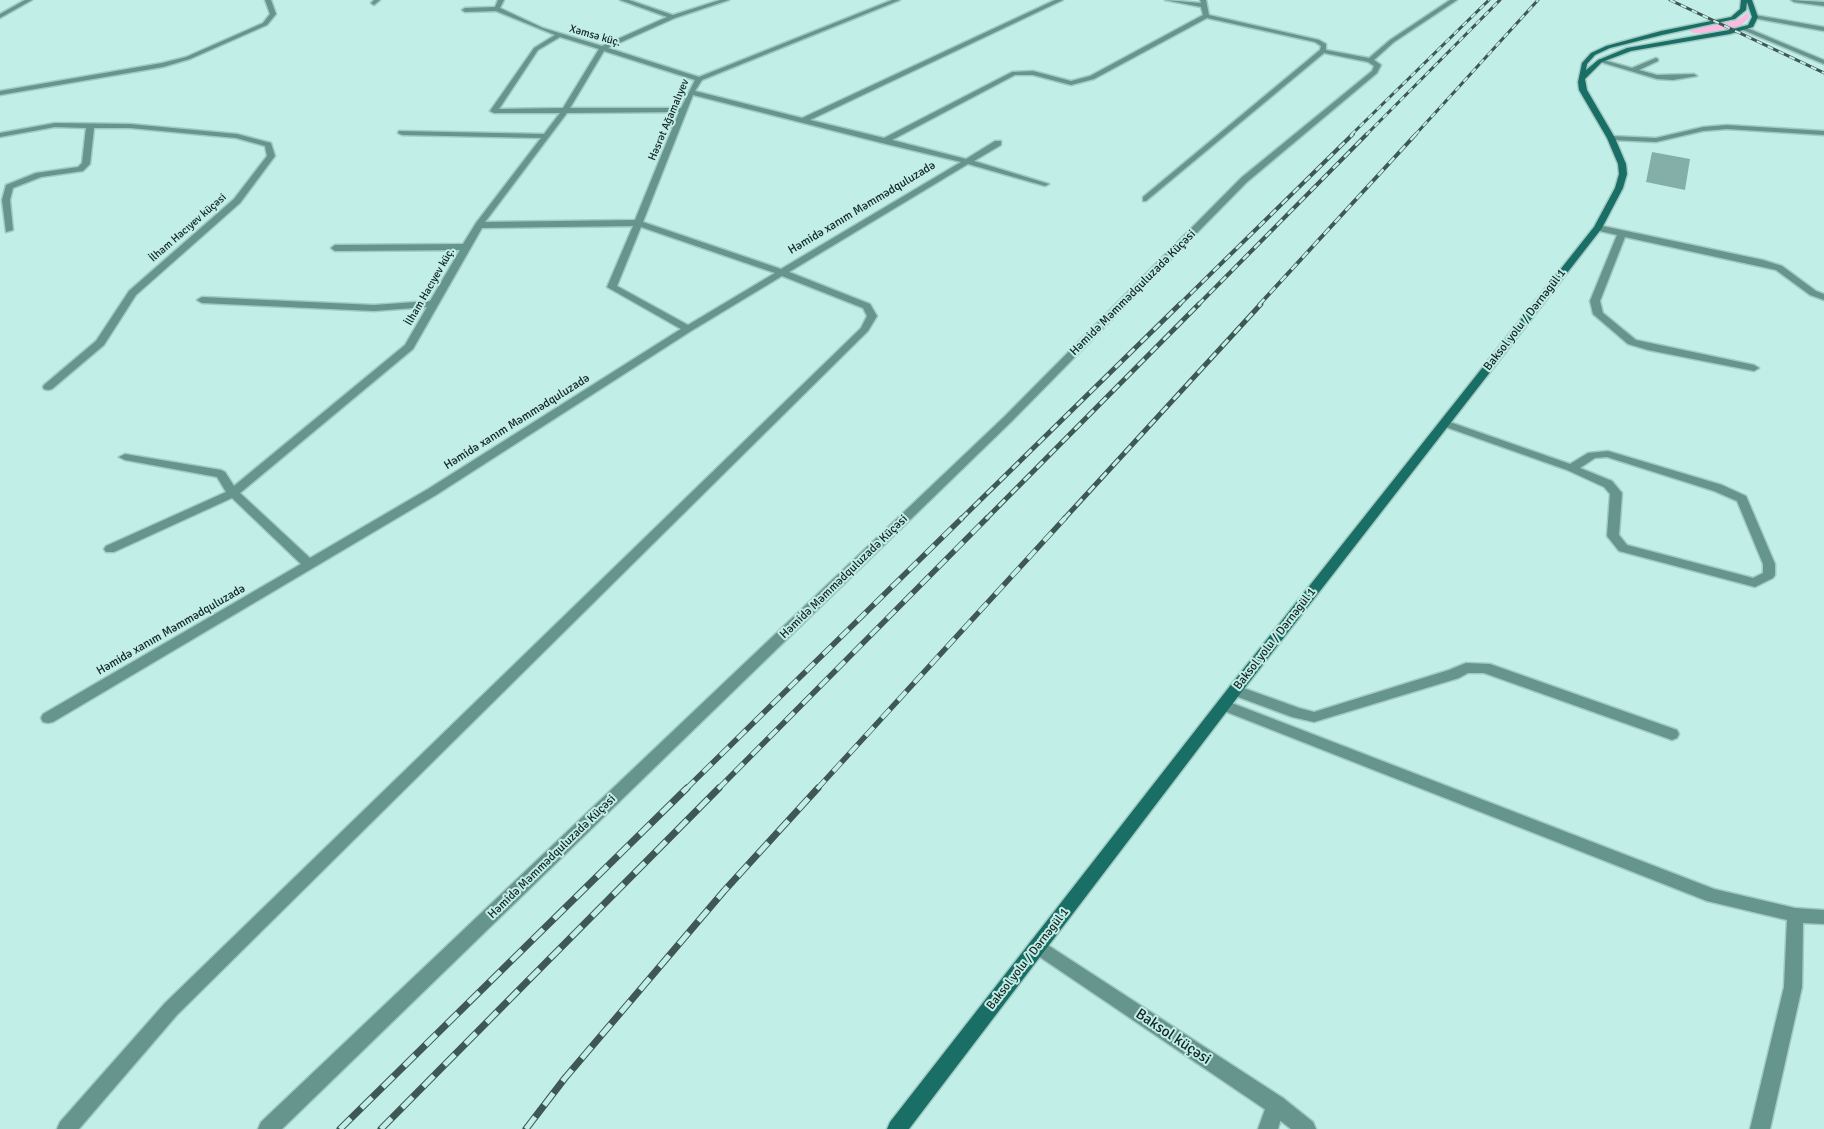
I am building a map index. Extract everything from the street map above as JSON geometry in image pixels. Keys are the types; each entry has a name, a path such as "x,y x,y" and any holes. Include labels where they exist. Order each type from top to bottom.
{"main road":[{"path":"1582,78 1584,64 1593,54 1600,50 1691,26 1733,18 1743,10 1744,0"},
{"path":"1582,78 1600,61 1628,48 1745,28 1753,24 1755,17 1749,0"},
{"path":"1691,26 1686,29 1686,32 1694,35 1712,35"},
{"name":"Baksol yolu / Dərnəgül 1","path":"897,1129 1235,690 1598,228 1619,188 1623,174 1620,158 1611,138 1586,97 1582,78"}],"street":[{"path":"0,16 29,0"},
{"path":"0,93 162,65 188,58 265,24 273,14 268,0"},
{"path":"465,10 497,9 501,0"},
{"path":"623,0 673,17"},
{"path":"603,48 673,17 726,0"},
{"name":"Həsrət Ağamalıyev","path":"688,329 612,287 691,92 699,79 897,0"},
{"path":"802,120 1060,0"},
{"path":"1168,0 1203,2 1206,16"},
{"path":"1323,51 1370,60 1392,41 1454,0"},
{"path":"1794,0 1824,4"},
{"name":"Xəmsə küç.","path":"497,9 558,36 603,48 699,79"},
{"path":"885,141 1014,73 1033,72 1071,82 1081,82 1092,78 1206,16 1317,41 1324,46 1323,51 1146,199"},
{"path":"1755,17 1824,29"},
{"path":"1745,28 1824,62"},
{"path":"558,36 536,49 494,111 684,110"},
{"name":"İlham Hacıyev küç.","path":"110,549 233,493 409,348 479,225 565,111 603,48"},
{"name":"Həmidə Məmmədquluzadə Küçəsi","path":"268,1129 1008,419 1244,180 1375,72 1378,65 1370,60"},
{"path":"1633,70 1656,60"},
{"path":"1600,61 1665,78 1694,76"},
{"path":"691,92 966,161 1045,184"},
{"name":"İlham Hacıyev küçəsi","path":"0,135 55,125 130,126 237,136 268,146 271,156 237,201 132,293 100,343 48,387"},
{"path":"9,230 6,200 9,187 38,175 80,169 86,164 90,126"},
{"path":"1611,138 1656,140 1703,129 1728,127 1824,133"},
{"path":"402,133 546,136"},
{"name":"Həmidə xanım Məmmədquluzadə","path":"48,718 432,492 780,272 998,143"},
{"path":"67,1129 171,1008 865,329 872,316 867,306 780,272 638,222 479,225"},
{"path":"1598,228 1763,263 1779,268 1813,293 1824,297"},
{"path":"1622,234 1595,301 1598,314 1623,336 1640,344 1754,368"},
{"path":"334,248 466,247"},
{"path":"202,300 374,308 434,304"},
{"path":"1444,423 1571,468 1608,484 1616,494 1613,536 1622,548 1755,583 1769,575 1770,564 1742,499 1718,488 1608,454 1592,455 1571,468"},
{"path":"125,457 221,474 233,493 309,564"},
{"path":"1235,690 1297,713 1314,717 1454,674 1466,668 1485,668 1672,734"},
{"path":"1224,705 1713,896 1795,915 1824,917"},
{"path":"1760,1129 1793,987 1795,915"},
{"name":"Baksol küçəsi","path":"1037,946 1276,1106 1306,1129"},
{"path":"1268,1129 1276,1106"}],"shaded area":[{"path":"1748,12 1749,18 1740,26 1704,33 1693,33 1689,30 1731,22 1741,18"}],"building":[{"path":"1652,152 1690,159 1685,190 1646,182"}],"railway":[{"path":"1351,135 1489,0"},
{"path":"1366,135 1500,0"},
{"path":"1415,135 1538,0"},
{"path":"1670,0 1824,73"},
{"path":"1179,305 1353,134"},
{"path":"1198,305 1367,134"},
{"path":"1259,305 1416,134"},
{"path":"961,519 1180,304"},
{"path":"986,519 1199,304"},
{"path":"1064,519 1261,304"},
{"path":"686,789 962,518"},
{"path":"718,789 987,518"},
{"path":"817,789 1065,518"},
{"path":"340,1129 687,788"},
{"path":"381,1129 719,788"},
{"path":"526,1129 565,1078 724,891 818,788"}]}
